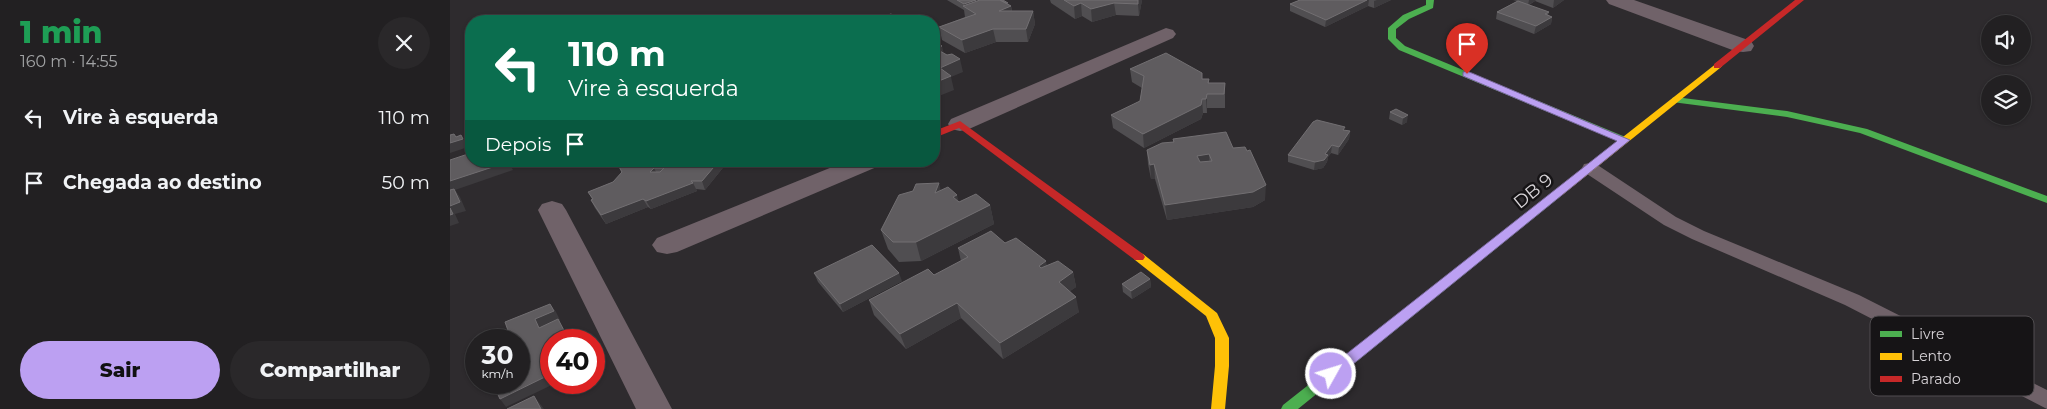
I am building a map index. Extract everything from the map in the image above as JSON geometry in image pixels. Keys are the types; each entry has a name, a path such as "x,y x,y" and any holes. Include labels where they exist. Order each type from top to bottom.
{"street":[{"path":"1430,0 1430,6 1406,17 1392,28 1392,39 1402,48 1624,140"},
{"path":"1616,0 1743,46"},
{"name":"DB 9","path":"1301,405 1624,140 1800,0"},
{"path":"940,132 1166,34"},
{"path":"1675,100 1787,114 1863,131 2047,200"},
{"path":"960,124 1167,277 1211,313 1222,338 1222,366 1218,409"},
{"path":"667,245 856,167"},
{"path":"552,210 654,409"}],"lane":[{"path":"1590,168 1670,221 1698,235 1852,300 1883,316"},
{"path":"2034,393 2047,400"}],"building":[{"path":"957,0 976,0 964,4"},
{"path":"980,0 1000,0 1011,6 999,11 1033,11 1026,29 993,29 962,40 940,27 976,14 963,6"},
{"path":"1064,0 1138,0 1138,4 1114,3 1091,9 1081,3 1074,6"},
{"path":"1300,0 1367,0 1326,20 1290,4"},
{"path":"1518,1 1549,12 1545,14 1552,17 1536,26 1497,12"},
{"path":"940,51 947,55 952,54 960,59 940,68"},
{"path":"1166,53 1202,73 1202,79 1209,79 1208,83 1225,83 1224,94 1207,94 1206,99 1202,99 1201,105 1143,134 1111,115 1140,101 1144,76 1130,69"},
{"path":"940,68 951,76 940,81"},
{"path":"1396,109 1408,115 1403,118 1390,112"},
{"path":"1317,120 1345,127 1343,130 1350,131 1339,147 1332,145 1325,154 1328,155 1324,160 1315,162 1288,155 1313,122"},
{"path":"1226,132 1233,148 1245,147 1247,151 1250,150 1266,185 1253,192 1165,205 1154,164 1150,165 1147,150 1162,143 1174,142 1173,139","holes":["1209,154 1212,161 1200,162 1197,156"]},
{"path":"454,134 456,137 461,135 463,139 450,143 450,135"},
{"path":"465,155 465,167 493,167 450,181 450,160"},
{"path":"619,167 714,167 702,181 691,181 693,183 646,201 643,199 601,215 588,192 613,182 622,172","holes":["654,168 664,168 660,172 650,172"]},
{"path":"939,183 935,193 948,187 957,195 953,197 959,202 976,194 990,205 916,242 893,242 881,230 899,195 913,191 916,184"},
{"path":"454,189 460,202 450,206 450,190"},
{"path":"991,231 1005,243 1016,238 1046,261 1039,266 1041,268 1058,261 1073,272 1059,282 1076,297 1000,343 957,303 900,334 869,300 928,269 934,275 968,257 958,248"},
{"path":"872,245 899,273 840,304 814,273"},
{"path":"1141,272 1150,279 1131,291 1122,284"},
{"path":"550,304 554,311 535,319 539,328 558,319 563,329 540,329 540,379 530,384 530,329 507,329 505,322"},
{"path":"498,394 510,394 500,399"},
{"path":"534,396 541,409 507,409"}],"traffic: fast":[{"path":"1430,0 1430,6 1406,17 1392,28 1392,39 1402,48 1624,140"},
{"path":"1675,100 1787,114 1863,131 2047,200"},
{"path":"1288,409 1557,194"}],"traffic: slow":[{"path":"1557,194 1717,66"},
{"path":"1139,257 1211,313 1222,338 1222,366 1218,409"}],"traffic: jam":[{"path":"1717,66 1800,0"},
{"path":"940,132 960,124 1139,257"}],"route":[{"path":"1331,374 1624,140 1467,74"}]}
